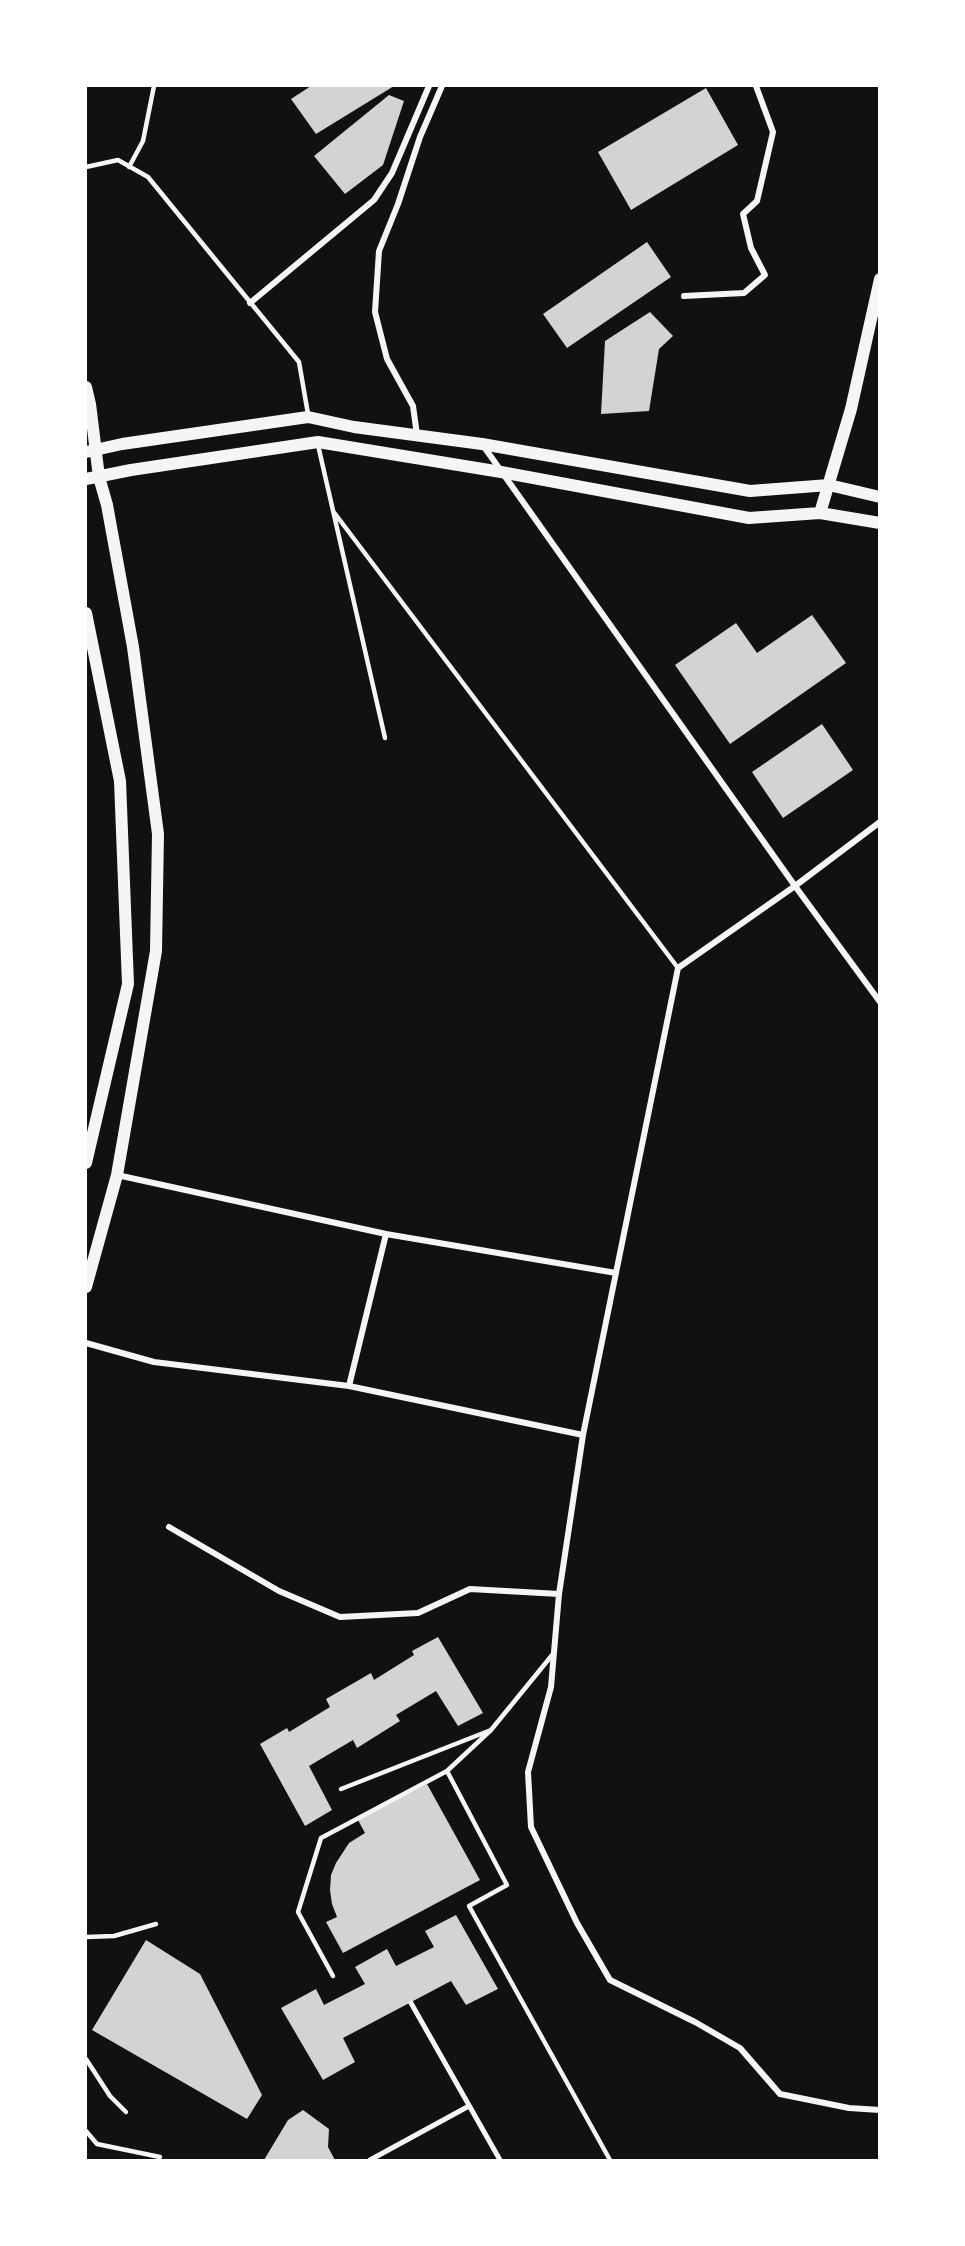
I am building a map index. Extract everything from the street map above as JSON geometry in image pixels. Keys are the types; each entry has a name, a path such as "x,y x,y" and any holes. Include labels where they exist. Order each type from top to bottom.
{"main road":[{"path":"820,513 852,409 879,279"},
{"path":"86,387 90,404 90,451 106,505 133,648 158,834 156,951 117,1175 86,1287"},
{"path":"90,451 308,417 354,427 482,444 750,491 829,485 879,497"},
{"path":"86,479 131,470 318,442 501,472 749,518 820,513 879,523"},
{"path":"86,613 120,781 128,984 86,1163"}],"street":[{"path":"250,303 374,200 392,173 429,86"},
{"path":"417,435 413,406 387,359 375,312 379,251 398,204 420,137 442,86"},
{"path":"684,296 744,293 765,275 751,248 743,214 758,201 773,132 756,86"},
{"path":"482,444 879,1002"},
{"path":"879,822 795,886 678,968 583,1435 559,1594 551,1687 528,1772 531,1827 577,1923 610,1980 695,2022 740,2048 780,2094 849,2108 879,2110"},
{"path":"117,1175 386,1234 616,1273"},
{"path":"349,1386 386,1234"},
{"path":"86,1343 154,1362 349,1386 583,1435"},
{"path":"169,1527 279,1591 340,1617 418,1613 470,1588 559,1594"},
{"path":"411,2003 500,2160"},
{"path":"370,2160 469,2106"}],"lane":[{"path":"129,167 143,141 154,86"},
{"path":"86,167 118,160 148,177 299,362 308,417"},
{"path":"318,442 385,738"},
{"path":"333,511 678,968"},
{"path":"333,1976 298,1912 321,1838 447,1771 491,1730 554,1654"},
{"path":"341,1789 491,1730"},
{"path":"447,1771 507,1885 469,1906 609,2160"},
{"path":"86,1937 114,1936 156,1924"},
{"path":"86,2059 110,2096 126,2112"},
{"path":"86,2131 97,2144 160,2157"}],"building":[{"path":"311,86 394,86 316,134 291,99"},
{"path":"706,88 738,145 631,210 598,152"},
{"path":"389,95 404,101 383,165 345,194 314,156"},
{"path":"647,242 671,277 567,348 543,314"},
{"path":"650,312 673,336 659,349 649,411 601,414 605,341"},
{"path":"812,615 846,663 730,744 675,665 736,623 757,653"},
{"path":"822,724 853,770 783,818 752,772"},
{"path":"438,1637 483,1713 458,1726 436,1691 396,1715 400,1721 357,1748 353,1740 309,1766 332,1810 305,1826 260,1744 287,1728 289,1732 330,1707 326,1699 371,1673 374,1680 414,1655 412,1651"},
{"path":"427,1784 480,1880 343,1953 326,1922 337,1917 330,1890 331,1875 336,1863 349,1843 365,1833 358,1820"},
{"path":"456,1915 498,1989 466,2005 451,1981 343,2038 355,2062 323,2080 281,2008 316,1989 324,2005 365,1984 355,1967 387,1949 396,1966 434,1947 425,1931"},
{"path":"146,1940 200,1974 262,2095 247,2119 92,2030"},
{"path":"303,2110 329,2129 328,2147 335,2160 264,2160 288,2120"}]}
